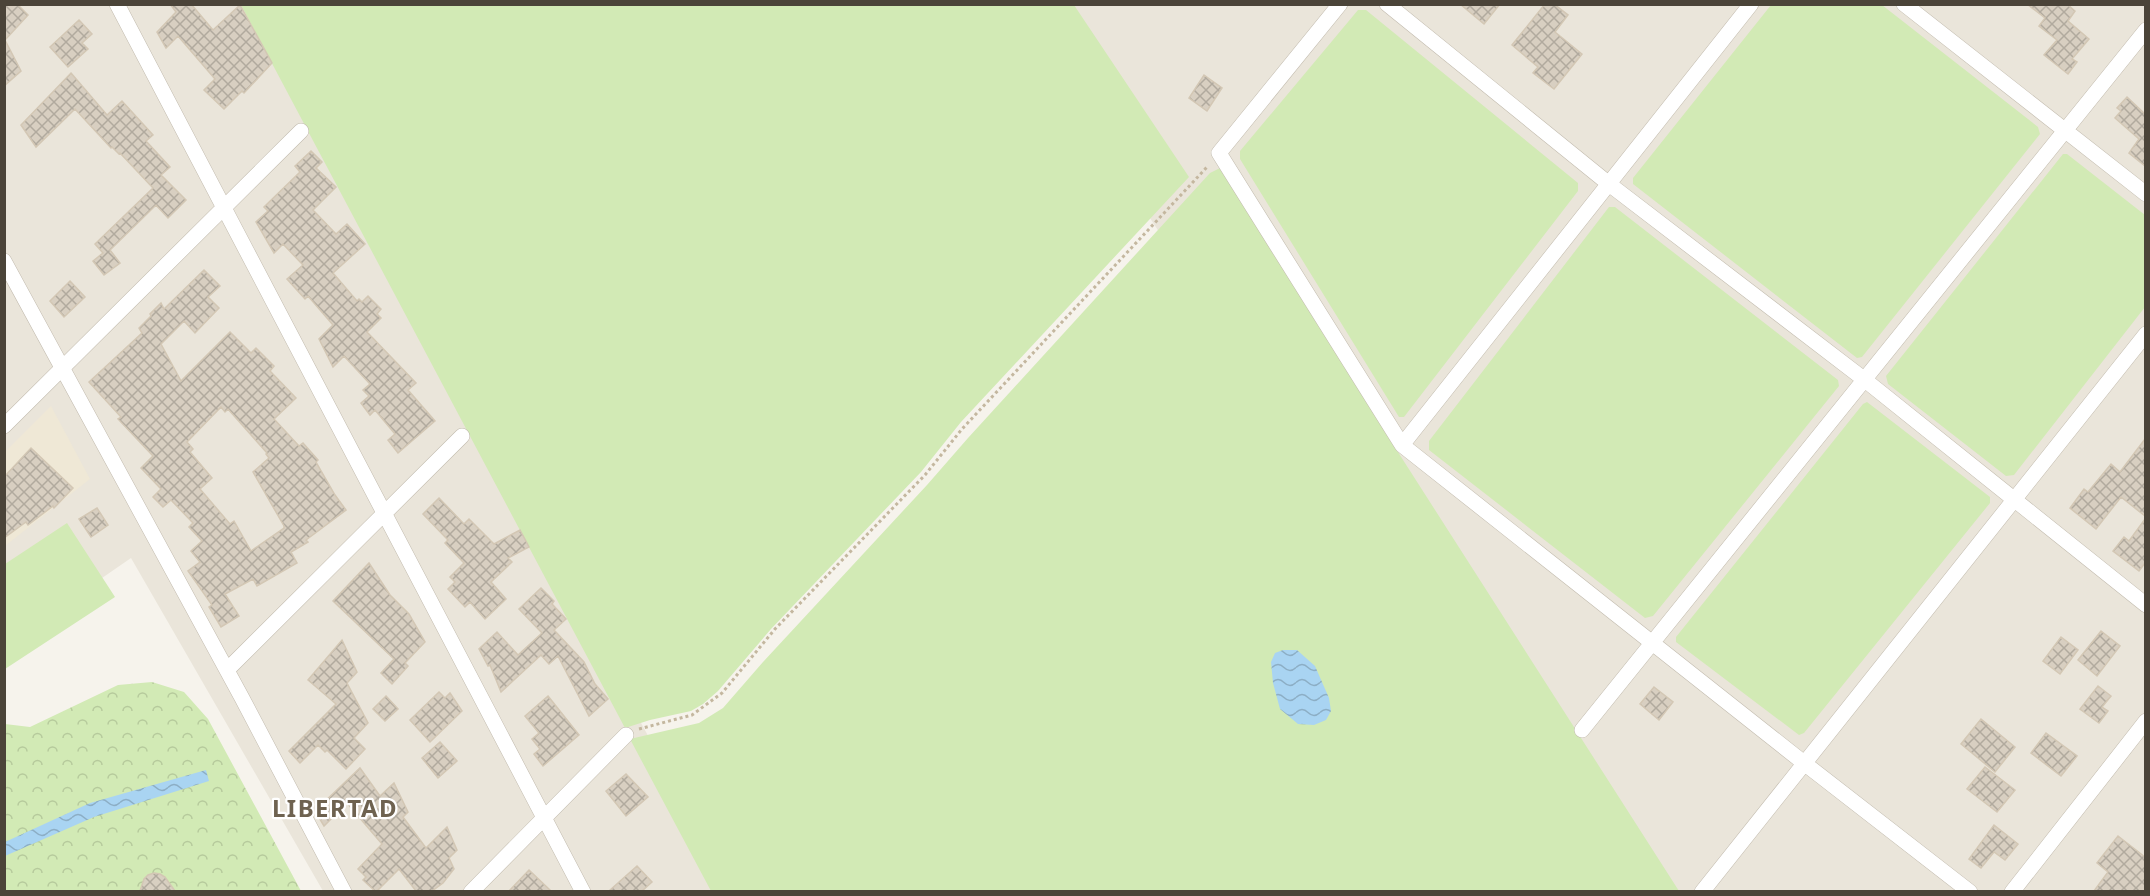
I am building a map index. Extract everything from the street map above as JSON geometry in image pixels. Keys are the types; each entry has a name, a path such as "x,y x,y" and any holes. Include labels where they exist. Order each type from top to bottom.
{"street":[{"path":"117,4 583,891"},
{"path":"1340,4 1220,153 1402,445 1804,763 1970,891"},
{"path":"1386,4 1609,184 1865,380 2145,605"},
{"path":"1402,445 1751,4"},
{"path":"1904,4 2145,194"},
{"path":"1582,730 2145,30"},
{"path":"4,426 302,131"},
{"path":"4,261 227,670 344,891"},
{"path":"1702,891 2145,334"},
{"path":"227,670 462,436"},
{"path":"2012,891 2145,721"},
{"path":"471,891 626,735"}],"path":[{"path":"626,735 649,725 692,715 722,693 775,629 925,475 962,429 1220,153"}],"shaded area":[{"path":"5,5 248,5 733,891 323,891 131,558 5,645"},
{"path":"1013,5 2145,5 2145,891 1583,891"},
{"path":"51,406 90,479 5,546 5,452"}],"green space":[{"path":"241,5 1074,5 1189,177 961,422 921,472 771,629 718,691 691,711 625,728"},
{"path":"1771,5 1882,5 2038,127 2040,134 1862,357 1857,358 1633,184 1633,178"},
{"path":"1358,10 1366,10 1578,183 1578,191 1404,417 1399,417 1240,159 1240,151"},
{"path":"2063,154 2067,154 2145,215 2145,307 2014,475 2006,476 1888,384 1886,376"},
{"path":"1220,168 1396,449 1679,891 711,891 630,739 699,723 723,708 1210,173"},
{"path":"1609,207 1615,207 1838,380 1839,386 1653,616 1645,618 1429,450 1429,441"},
{"path":"1867,402 1990,497 1990,503 1804,733 1799,735 1676,642 1676,637 1863,404"},
{"path":"67,523 115,597 5,669 5,564"},
{"path":"152,682 184,692 208,719 301,891 5,892 5,724 30,727 118,685"}],"water":[{"path":"1283,650 1297,650 1315,666 1329,698 1331,711 1326,720 1314,725 1298,724 1280,709 1273,683 1271,662 1275,653"},
{"path":"206,770 209,781 94,817 5,856 5,842 90,803"}],"building":[{"path":"4,4 17,4 28,15 5,40 21,71 4,86"},
{"path":"170,4 191,4 213,30 240,5 272,63 244,93 242,91 224,109 204,90 215,79 178,36 166,48 157,32 176,12"},
{"path":"1460,4 1500,4 1484,24"},
{"path":"1545,4 1554,4 1568,15 1555,32 1582,54 1554,89 1533,73 1538,67 1512,45"},
{"path":"2027,4 2067,4 2075,11 2068,21 2089,39 2072,59 2077,62 2068,74 2044,55 2057,40 2039,26 2045,18"},
{"path":"79,20 92,34 82,43 88,49 68,67 50,47"},
{"path":"71,73 107,115 122,101 153,135 146,141 170,167 161,175 186,200 168,218 156,205 110,250 120,263 104,275 93,261 103,253 95,244 153,188 75,109 36,147 21,125"},
{"path":"1204,75 1222,88 1207,111 1189,98"},
{"path":"2127,97 2145,114 2145,166 2129,153 2139,139 2115,118 2121,111 2117,108"},
{"path":"311,151 322,162 316,168 336,187 313,210 336,234 347,224 365,244 333,273 357,301 359,299 362,302 368,296 381,309 377,314 381,318 367,332 416,383 408,390 435,421 398,453 388,440 395,434 375,410 370,415 361,403 369,396 363,390 370,384 344,356 333,367 319,339 333,325 308,296 305,299 287,279 303,265 283,244 274,253 256,222 268,211 264,207 300,172 295,166"},
{"path":"204,270 220,286 208,297 219,308 195,333 184,321 161,344 181,381 230,332 251,353 256,348 274,366 270,371 296,398 274,419 299,446 303,443 318,460 316,462 346,510 306,540 308,542 291,552 297,563 257,586 253,579 225,594 239,616 221,627 209,607 212,605 188,571 200,562 191,551 202,541 189,527 193,523 171,500 163,507 153,497 161,489 141,468 153,456 118,419 121,417 89,382 142,333 139,328 161,303 164,309","holes":["221,407 225,412 228,409 267,453 269,458 253,472 284,526 251,551 234,521 230,524 200,489 212,478 190,452 193,449 187,442"]},
{"path":"70,281 85,297 64,317 50,301"},
{"path":"2145,439 2145,516 2121,497 2096,529 2070,508 2084,489 2088,492 2111,464 2120,472"},
{"path":"31,448 73,488 54,508 53,506 28,525 26,522 4,538 4,477"},
{"path":"439,498 464,524 469,519 494,544 520,530 529,547 508,558 512,562 491,582 506,599 485,619 470,602 465,607 448,589 455,582 450,577 464,563 445,543 448,540 423,514"},
{"path":"97,508 108,525 91,537 79,519"},
{"path":"2145,519 2145,563 2139,571 2113,551 2124,537 2129,541"},
{"path":"369,563 390,595 409,614 425,642 405,663 408,666 392,684 381,673 394,659 333,601"},
{"path":"541,588 554,601 552,604 566,619 554,630 584,662 595,684 608,699 589,716 558,656 549,664 541,655 501,692 490,665 488,666 479,649 497,632 518,655 542,633 519,609"},
{"path":"2101,631 2120,646 2097,676 2078,660"},
{"path":"2061,637 2078,650 2060,674 2043,661"},
{"path":"342,640 357,672 347,683 368,723 354,738 365,749 346,769 327,750 325,752 318,745 300,763 289,751 336,704 308,680"},
{"path":"2098,686 2111,696 2102,707 2108,711 2099,723 2080,709"},
{"path":"1654,687 1673,702 1659,720 1640,704"},
{"path":"439,692 445,698 450,693 462,711 430,742 410,720"},
{"path":"386,696 398,709 385,721 373,709"},
{"path":"548,696 579,735 543,766 534,754 540,749 532,739 539,733 525,716"},
{"path":"1981,719 2015,747 1995,772 1961,744"},
{"path":"2046,733 2077,756 2061,776 2031,753"},
{"path":"440,742 457,761 438,778 422,758"},
{"path":"1985,767 2015,790 1997,812 1967,789"},
{"path":"360,768 380,796 394,783 408,812 403,817 426,848 447,827 457,850 449,858 454,869 443,883 432,891 416,891 399,869 375,891 363,880 366,877 358,869 382,844 347,803 324,826 315,811"},
{"path":"626,774 648,797 626,816 606,791"},
{"path":"1994,825 2018,844 2005,860 1994,852 1981,868 1969,859"},
{"path":"2118,836 2145,857 2145,891 2094,891 2108,872 2097,863"},
{"path":"637,866 652,882 642,891 609,891"},
{"path":"529,870 551,891 509,891"},
{"path":"154,873 165,877 175,891 140,891 144,879"}],"district":[{"name":"LIBERTAD","path":"335,809"}]}
